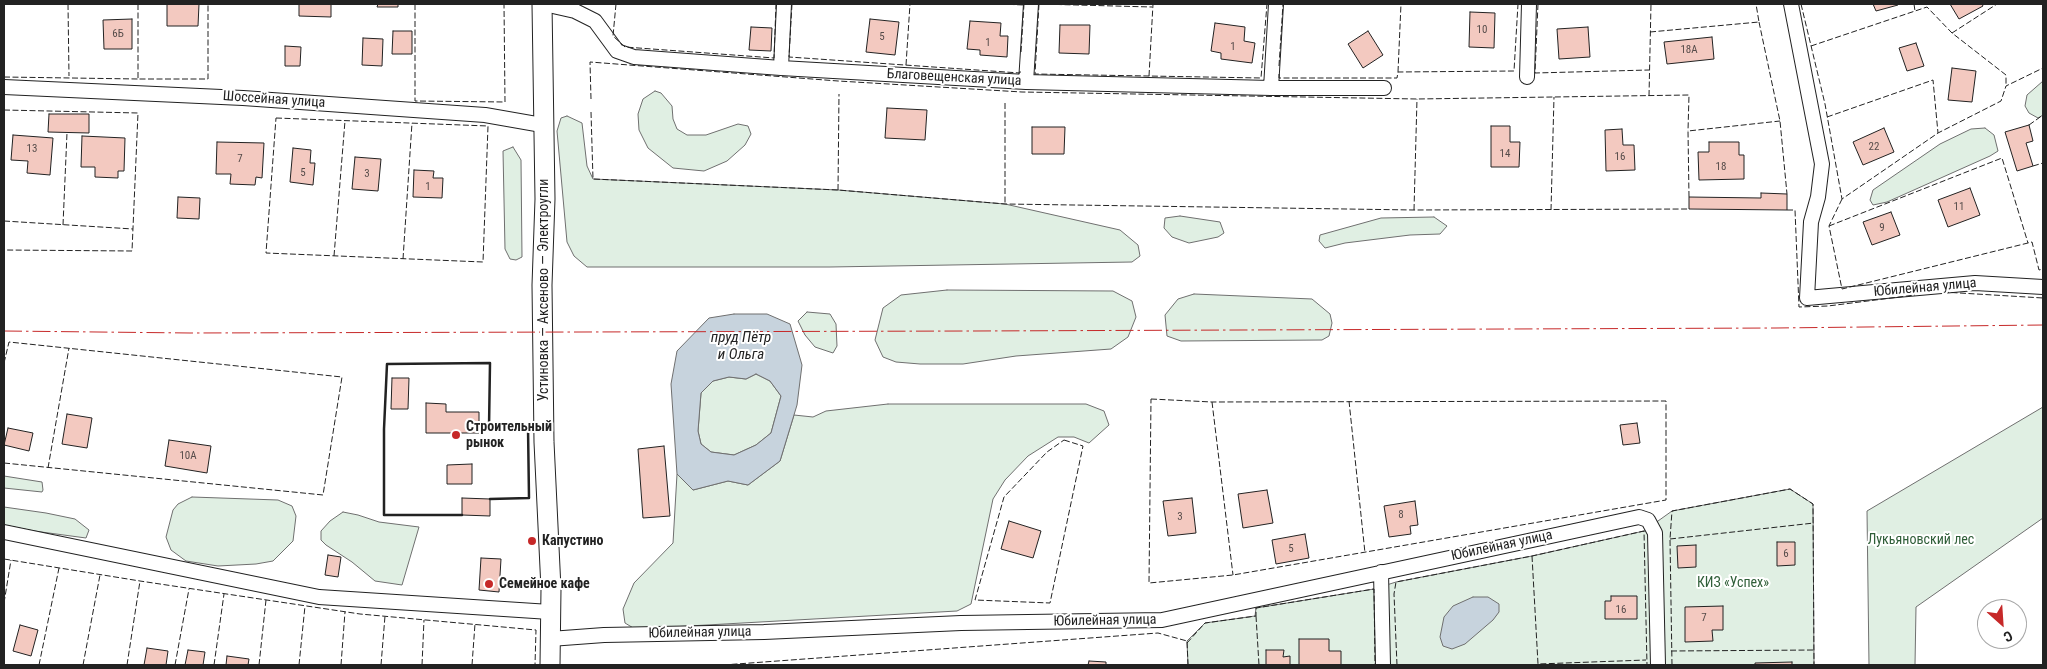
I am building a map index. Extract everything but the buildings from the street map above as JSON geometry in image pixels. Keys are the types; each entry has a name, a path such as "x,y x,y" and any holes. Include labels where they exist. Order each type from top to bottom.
{"main road":[{"name":"Устиновка — Аксеново — Электроугли","path":"543,4 542,125 545,199 542,285 551,589 550,665"}],"street":[{"name":"Благовещенская улица","path":"543,4 575,11 595,21 617,51 634,58 1026,82 1271,88 1384,88"},
{"path":"781,68 784,4"},
{"path":"1026,82 1031,4"},
{"path":"1271,88 1276,4"},
{"path":"1527,77 1529,4"},
{"name":"Юбилейная улица","path":"1791,4 1822,164 1818,197 1811,222 1808,298 1975,283 2043,287"},
{"name":"Шоссейная улица","path":"4,87 243,98 484,115 542,125"},
{"name":"Юбилейная улица","path":"550,639 604,635 764,632 961,623 1162,620 1639,517 1648,520 1655,533 1658,665"},
{"path":"4,532 319,597 550,612"},
{"path":"1381,572 1383,665"}],"green space":[{"path":"2043,81 2043,115 2038,118 2029,113 2025,106 2027,95"},
{"path":"655,91 661,93 672,106 673,119 677,129 687,135 706,135 738,124 748,126 751,134 745,145 727,161 704,171 673,168 648,148 639,130 638,114 643,99"},
{"path":"567,116 582,123 587,166 593,179 838,190 1005,204 1120,230 1138,245 1140,256 1132,262 830,267 587,267 574,256 567,242 557,131 561,118"},
{"path":"1985,128 1994,135 1998,151 1887,202 1873,205 1870,200 1873,190 1940,144 1971,129"},
{"path":"513,147 521,160 522,257 516,260 510,259 505,249 503,151"},
{"path":"1180,216 1220,222 1224,233 1218,237 1189,243 1172,237 1164,228 1165,218"},
{"path":"1434,217 1447,226 1440,234 1410,235 1345,243 1325,248 1319,241 1320,235 1381,218"},
{"path":"947,290 1113,291 1132,301 1136,317 1128,337 1111,349 1016,356 963,364 896,362 883,357 875,340 883,308 901,295"},
{"path":"1194,294 1312,299 1330,314 1332,323 1329,336 1322,340 1181,341 1167,336 1165,315 1178,299"},
{"path":"807,312 830,314 836,324 837,346 833,353 815,347 805,335 798,321"},
{"path":"756,374 770,381 781,396 771,433 756,445 734,455 711,452 701,444 698,431 701,393 713,381 729,377 746,379"},
{"path":"888,404 1086,404 1104,411 1109,425 1089,443 1074,437 1058,437 1028,456 1005,480 993,499 971,604 957,611 635,629 625,623 623,609 634,583 673,543 677,474 693,490 728,481 748,485 780,461 794,415 813,417 826,411"},
{"name":"Лукьяновский лес","path":"2043,407 2043,518 1916,607 1915,665 1869,665 1867,511"},
{"path":"4,476 42,482 43,490 42,492 4,488"},
{"name":"КИЗ «Успех»","path":"1790,489 1813,504 1814,665 1188,665 1187,641 1205,623 1255,616 1256,608 1374,589 1396,582 1532,556 1644,531 1672,511"},
{"path":"192,497 278,500 292,506 296,516 293,541 273,561 218,566 186,561 171,550 166,537 173,510 178,504"},
{"path":"4,507 75,519 89,530 86,538 4,525"},
{"path":"343,512 379,522 419,527 402,585 375,581 321,540 321,531 330,521"}],"water":[{"name":"пруд Пётр и Ольга","path":"734,314 767,314 790,324 802,365 797,405 780,461 748,485 728,481 693,490 677,474 671,384 677,351 709,318","holes":["756,374 770,381 781,396 771,433 756,445 734,455 711,452 701,444 698,431 701,393 713,381 729,377 746,379"]},
{"path":"1473,597 1488,597 1499,604 1499,612 1493,620 1465,644 1452,649 1443,646 1440,637 1444,617 1453,606"}],"fence":[{"path":"68,4 69,76"},
{"path":"138,4 138,79 208,79 208,4"},
{"path":"415,4 415,101 505,102 504,4"},
{"path":"616,4 613,36 625,47 774,58 776,4"},
{"path":"792,4 789,57 1020,73 1020,70"},
{"path":"906,65 910,4"},
{"path":"1000,4 1024,5"},
{"path":"1021,52 1024,4"},
{"path":"1039,4 1035,74 1261,78 1267,4"},
{"path":"1039,4 1152,7"},
{"path":"1149,76 1153,4"},
{"path":"1279,66 1283,4"},
{"path":"1398,72 1401,4"},
{"path":"1279,74 1279,78 1397,78 1398,72 1514,71 1518,4"},
{"path":"1538,4 1535,73 1649,70"},
{"path":"1649,96 1651,4"},
{"path":"1650,32 1759,22 1756,4"},
{"path":"1801,4 1825,104 1842,199 1938,133 2001,101 2006,86 2043,68"},
{"path":"1914,4 1915,11"},
{"path":"1952,33 1997,4"},
{"path":"1811,46 1927,7 1952,33 2006,75 2006,86"},
{"path":"1759,22 1780,121 1787,194"},
{"path":"591,99 590,62 838,81 1022,92 1417,99 1689,95 1688,131"},
{"path":"4,77 138,79"},
{"path":"1827,117 1933,80 1938,133"},
{"path":"838,190 839,94"},
{"path":"1551,210 1554,97"},
{"path":"1414,210 1417,99"},
{"path":"1005,103 1005,204"},
{"path":"4,110 138,113 132,251 4,250"},
{"path":"591,112 593,179 838,190 1005,204 1414,210 1689,209"},
{"path":"2029,125 2043,115"},
{"path":"276,118 488,126 483,262 266,253 276,118"},
{"path":"334,256 345,121"},
{"path":"1689,197 1688,131 1780,121"},
{"path":"403,259 412,123"},
{"path":"63,225 67,133"},
{"path":"1829,226 2002,158 2028,243"},
{"path":"2033,166 2043,163"},
{"path":"1842,199 1829,226 1842,289 2032,242 2039,270 2043,269"},
{"path":"1787,210 1795,210 1799,307 1828,306 1915,295"},
{"path":"4,221 133,229"},
{"path":"1943,292 2043,298"},
{"path":"4,363 9,342 342,377 323,495 4,463"},
{"path":"48,468 69,348"},
{"path":"1151,399 1212,402 1666,401 1666,500 1233,575 1149,583 1151,399"},
{"path":"1349,401 1365,553"},
{"path":"1212,402 1233,575"},
{"path":"1064,440 1083,446 1050,603 975,600 1004,497 1047,452 1064,440"},
{"path":"1672,665 1670,539 1672,511 1790,489 1813,504 1814,665"},
{"path":"1670,539 1814,523"},
{"path":"1397,665 1394,594 1396,582 1532,556 1644,531 1647,665"},
{"path":"1532,556 1538,664 1646,660"},
{"path":"4,559 360,614 536,630 535,665"},
{"path":"4,603 11,560"},
{"path":"39,665 59,568"},
{"path":"83,665 100,575"},
{"path":"127,665 140,581"},
{"path":"175,665 189,589"},
{"path":"1187,643 1205,623 1256,616 1256,608 1374,589 1375,665"},
{"path":"214,665 224,594"},
{"path":"259,665 266,600"},
{"path":"299,665 305,606"},
{"path":"341,665 345,612"},
{"path":"381,665 385,616"},
{"path":"1256,616 1259,665"},
{"path":"422,665 424,620"},
{"path":"472,665 475,624"},
{"path":"723,665 1158,633 1187,641 1188,665"},
{"path":"1671,651 1815,650"}],"wall":[{"path":"462,515 384,515 384,429 387,364 490,363 489,428 528,427 529,498 490,499"}],"power":[{"path":"4,331 190,333 973,331 1776,328 2043,325"}],"place":[{"name":"Строительный рынок","path":"456,435"},
{"name":"Капустино","path":"532,541"},
{"name":"Семейное кафе","path":"489,584"}]}
